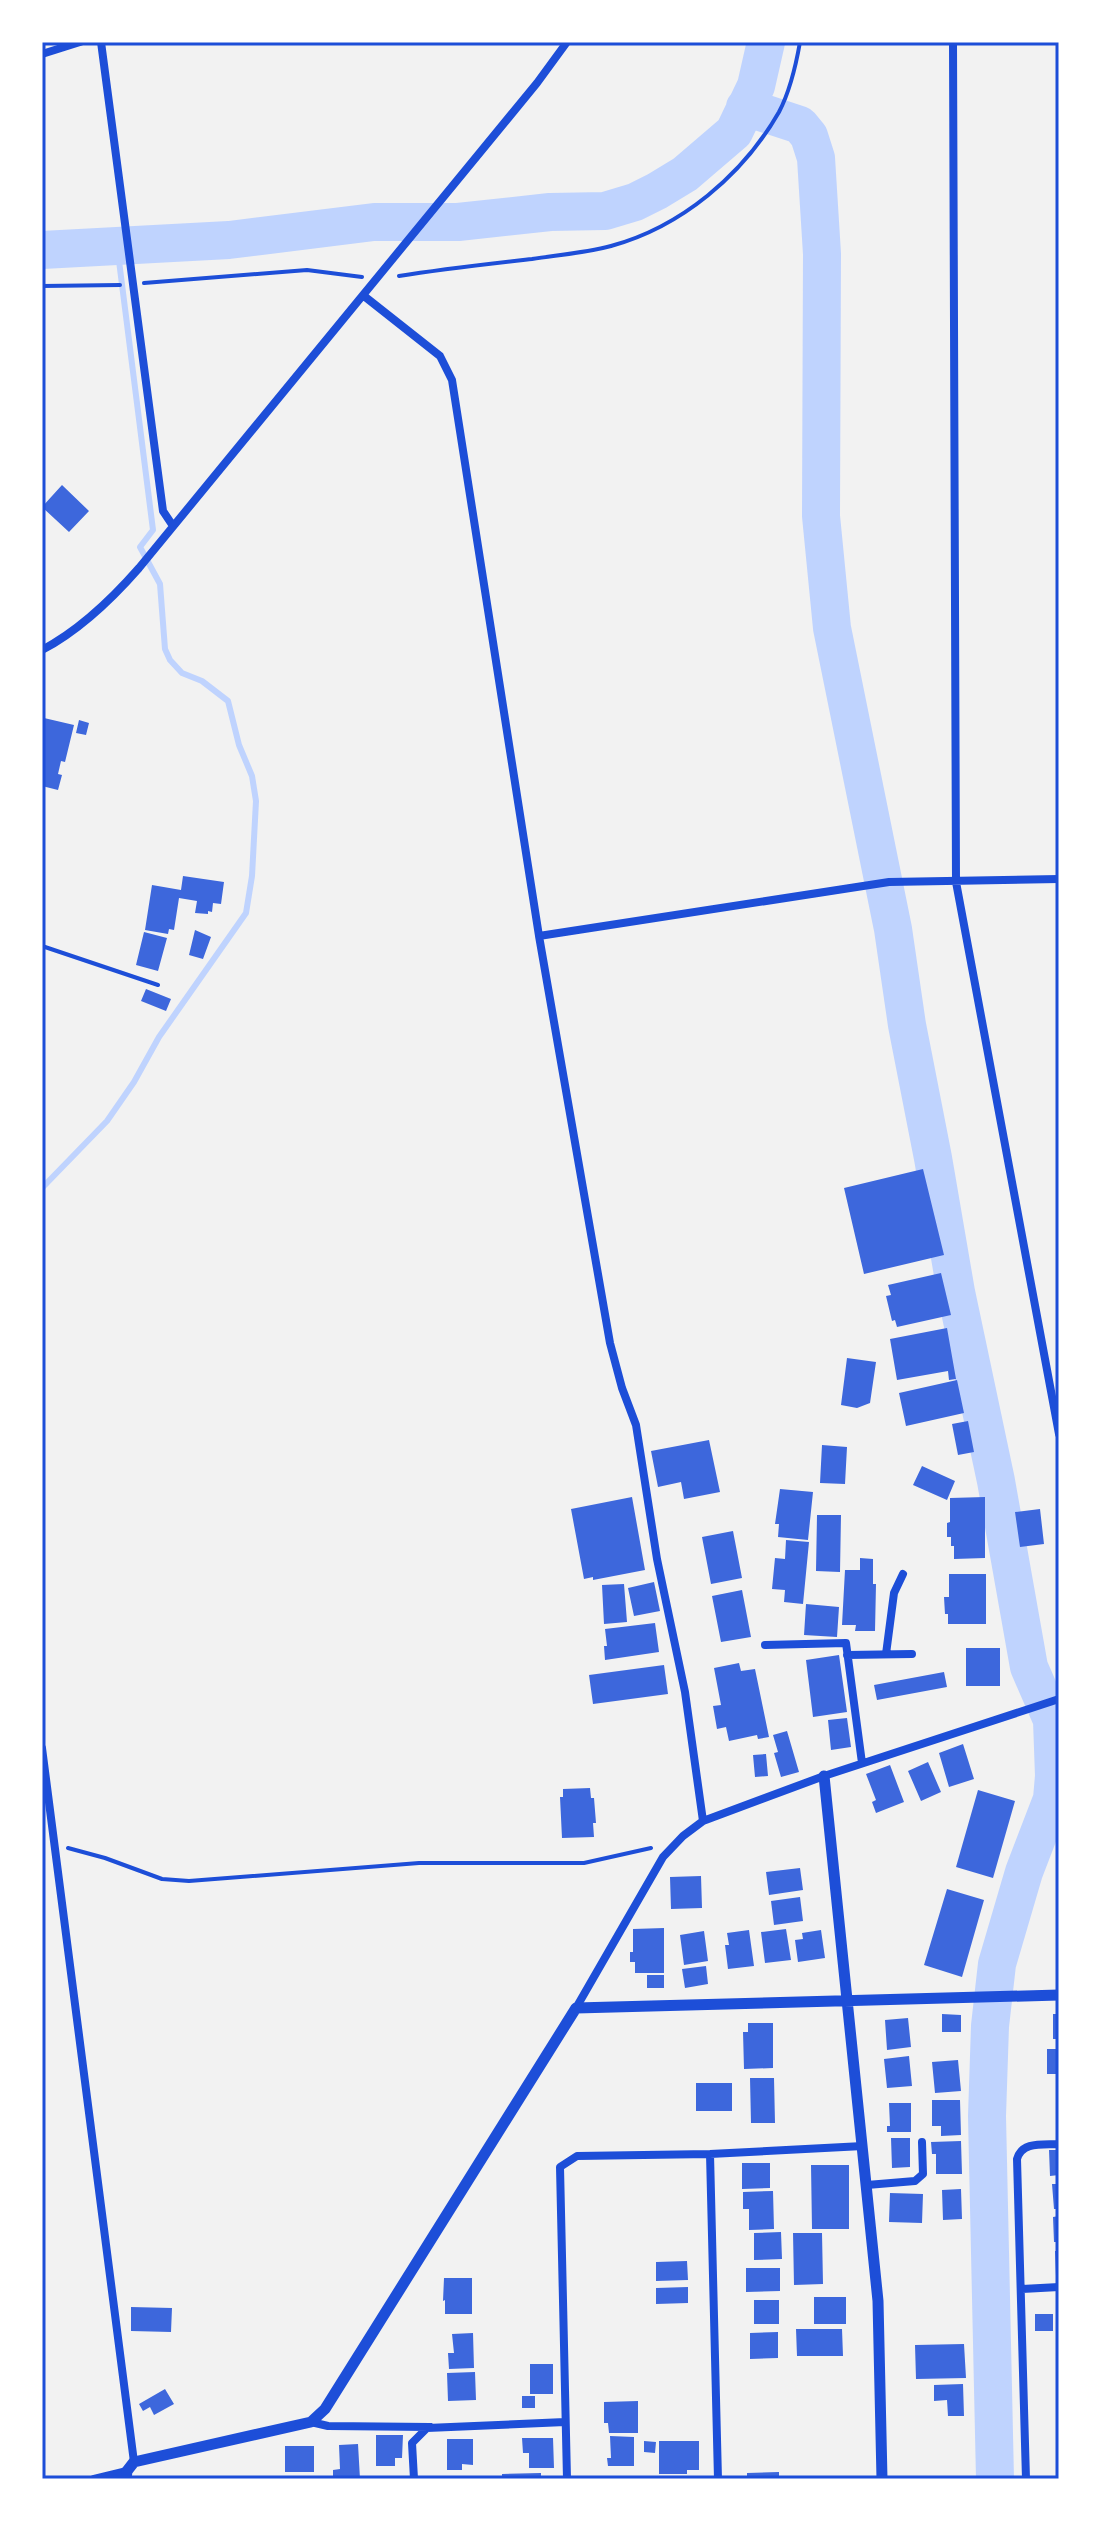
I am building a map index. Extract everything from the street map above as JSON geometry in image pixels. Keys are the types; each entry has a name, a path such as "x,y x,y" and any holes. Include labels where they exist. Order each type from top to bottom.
{"street":[{"path":"42,54 80,42"},
{"path":"101,42 163,511 173,526"},
{"path":"42,650 70,633 110,600 364,296 567,42"},
{"path":"953,42 956,882 1059,1434"},
{"path":"364,296 440,356 452,380 539,936 610,1343 636,1425 657,1559 685,1692 703,1821"},
{"path":"539,936 889,882 1059,879"},
{"path":"886,1654 894,1593 903,1574"},
{"path":"765,1645 846,1643 862,1763"},
{"path":"847,1655 912,1654"},
{"path":"94,2479 311,2422 325,2409 576,2008 663,1857 703,1821 824,1776 1059,1699"},
{"path":"42,1748 129,2471"},
{"path":"824,1776 878,2301 882,2479"},
{"path":"576,2008 1059,1995"},
{"path":"867,2185 915,2181 923,2174 922,2142"},
{"path":"1026,2479 1018,2153 1026,2146 1059,2144"},
{"path":"567,2479 560,2167 577,2156 710,2154 863,2146"},
{"path":"710,2154 718,2479"},
{"path":"1022,2289 1059,2287"},
{"path":"311,2422 328,2426 431,2427 565,2422"},
{"path":"414,2479 412,2443 431,2427"}],"path":[{"path":"42,286 307,270 348,277 394,276 579,253 612,246 667,222 713,192 749,157 780,110 800,42"},
{"path":"42,946 158,985"},
{"path":"54,1844 105,1858 162,1879 189,1881 419,1863 584,1863 637,1850 670,1849"}],"building":[{"path":"62,485 89,511 69,532 42,507"},
{"path":"44,718 74,725 65,762 61,761 58,774 62,775 58,790 42,786"},
{"path":"79,720 89,723 86,735 76,733"},
{"path":"183,876 224,882 221,904 213,903 212,912 208,911 208,914 195,913 197,901 179,898 174,930 169,929 168,934 145,930 152,885 181,890"},
{"path":"195,930 211,937 203,959 189,955"},
{"path":"144,932 167,938 158,971 136,965"},
{"path":"146,989 171,999 166,1011 141,1001"},
{"path":"923,1169 944,1255 864,1274 844,1188"},
{"path":"941,1273 951,1315 897,1327 895,1320 892,1321 886,1296 891,1295 888,1285"},
{"path":"947,1328 956,1379 949,1380 948,1371 897,1380 890,1339"},
{"path":"847,1358 876,1362 870,1403 857,1408 841,1405"},
{"path":"957,1380 964,1413 906,1426 899,1393"},
{"path":"968,1421 974,1452 958,1455 952,1424"},
{"path":"709,1440 720,1492 684,1499 681,1482 658,1487 651,1451"},
{"path":"822,1445 847,1447 845,1484 820,1483"},
{"path":"922,1466 955,1481 947,1500 913,1485"},
{"path":"780,1489 813,1492 808,1540 778,1537 779,1524 775,1524"},
{"path":"632,1497 645,1570 584,1579 571,1509"},
{"path":"985,1497 985,1558 954,1559 954,1546 951,1546 951,1537 947,1537 950,1498"},
{"path":"1040,1509 1044,1544 1020,1547 1015,1512"},
{"path":"817,1515 841,1515 840,1572 816,1571"},
{"path":"733,1531 742,1578 711,1584 702,1537"},
{"path":"786,1540 809,1542 803,1604 784,1602 785,1590 772,1589 775,1558 785,1559"},
{"path":"860,1558 873,1559 875,1631 855,1631 856,1625 842,1625 845,1570 860,1570"},
{"path":"949,1574 986,1574 986,1624 948,1624 944,1597 949,1597"},
{"path":"654,1582 660,1611 634,1616 628,1588"},
{"path":"624,1584 627,1622 604,1624 602,1585"},
{"path":"742,1590 751,1637 721,1642 712,1596"},
{"path":"806,1604 839,1607 837,1637 804,1635"},
{"path":"655,1623 659,1652 605,1660 605,1629"},
{"path":"966,1648 1000,1648 1000,1686 966,1686"},
{"path":"839,1655 847,1712 813,1717 806,1660"},
{"path":"739,1663 741,1671 755,1669 769,1737 758,1739 757,1735 729,1741 726,1727 717,1729 713,1706 721,1705 714,1668"},
{"path":"664,1665 668,1694 593,1704 589,1675"},
{"path":"944,1672 947,1687 877,1700 874,1685"},
{"path":"847,1718 851,1747 831,1750 828,1720"},
{"path":"787,1731 799,1772 781,1777 773,1735"},
{"path":"963,1744 974,1779 949,1787 939,1753"},
{"path":"766,1754 768,1776 755,1777 753,1755"},
{"path":"928,1762 941,1792 921,1801 908,1771"},
{"path":"890,1765 904,1802 876,1813 872,1802 876,1800 866,1774"},
{"path":"590,1788 591,1798 594,1798 594,1837 562,1838 560,1797 563,1797 563,1789"},
{"path":"978,1790 1015,1801 993,1878 956,1867"},
{"path":"800,1868 803,1890 769,1895 766,1872"},
{"path":"701,1876 702,1908 671,1909 670,1877"},
{"path":"947,1889 984,1900 962,1977 924,1965"},
{"path":"800,1897 803,1921 774,1925 771,1901"},
{"path":"664,1928 664,1973 635,1973 635,1962 630,1962 633,1929"},
{"path":"786,1929 791,1960 765,1963 761,1932"},
{"path":"749,1930 754,1966 728,1969 727,1933"},
{"path":"821,1930 825,1958 798,1962 795,1940 803,1939 802,1933"},
{"path":"704,1931 708,1961 684,1965 680,1935"},
{"path":"706,1966 708,1984 685,1988 682,1969"},
{"path":"647,1975 664,1975 664,1988 647,1988"},
{"path":"942,2014 961,2015 961,2032 942,2032"},
{"path":"1053,2014 1059,2014 1059,2039 1053,2039"},
{"path":"908,2018 911,2047 887,2050 885,2020"},
{"path":"748,2023 773,2023 773,2068 744,2069 743,2032 748,2032"},
{"path":"1047,2049 1059,2049 1059,2074 1047,2074"},
{"path":"909,2056 912,2086 887,2088 884,2059"},
{"path":"958,2060 961,2091 935,2093 932,2062"},
{"path":"750,2078 774,2078 775,2123 751,2123"},
{"path":"696,2083 732,2083 732,2111 696,2111"},
{"path":"932,2100 960,2100 961,2135 941,2136 941,2126 932,2126"},
{"path":"889,2103 911,2103 911,2132 887,2132 887,2126 890,2126"},
{"path":"891,2138 910,2138 910,2167 892,2168"},
{"path":"961,2141 962,2174 936,2174 936,2154 932,2154 931,2142"},
{"path":"1049,2150 1059,2150 1059,2175 1050,2176"},
{"path":"742,2163 770,2163 770,2188 742,2189"},
{"path":"811,2165 849,2165 849,2229 812,2229"},
{"path":"1052,2184 1059,2184 1059,2209 1054,2209"},
{"path":"961,2189 962,2219 943,2220 942,2190"},
{"path":"773,2191 774,2229 749,2230 749,2209 743,2209 743,2192"},
{"path":"890,2193 923,2194 922,2223 889,2222"},
{"path":"1059,2216 1059,2242 1054,2242 1053,2217"},
{"path":"781,2232 782,2259 754,2260 754,2233"},
{"path":"793,2233 822,2233 823,2284 794,2285"},
{"path":"1055,2251 1059,2251 1059,2276 1056,2276"},
{"path":"687,2261 688,2280 656,2281 656,2262"},
{"path":"746,2268 780,2268 780,2291 746,2292"},
{"path":"444,2278 472,2278 472,2314 445,2314"},
{"path":"688,2287 688,2303 656,2304 656,2288"},
{"path":"814,2297 846,2297 846,2324 814,2324"},
{"path":"754,2300 779,2300 779,2324 754,2324"},
{"path":"131,2307 172,2308 171,2332 131,2331"},
{"path":"1035,2314 1053,2314 1053,2331 1035,2331"},
{"path":"796,2329 842,2329 843,2356 797,2356"},
{"path":"778,2332 778,2358 750,2359 750,2333"},
{"path":"473,2333 474,2368 449,2369 448,2353 454,2353 452,2334"},
{"path":"964,2344 966,2378 916,2379 915,2345"},
{"path":"530,2364 553,2364 553,2394 530,2394"},
{"path":"475,2372 476,2400 448,2401 447,2373"},
{"path":"963,2384 964,2416 948,2416 947,2400 934,2401 934,2385"},
{"path":"165,2389 174,2404 154,2415 150,2407 143,2411 139,2404"},
{"path":"522,2396 535,2396 535,2408 522,2408"},
{"path":"638,2401 638,2433 609,2433 608,2423 604,2423 604,2402"},
{"path":"376,2435 403,2435 402,2458 395,2458 395,2466 376,2466"},
{"path":"610,2436 634,2437 634,2466 608,2466 607,2458 611,2458"},
{"path":"522,2438 553,2438 554,2468 529,2468 529,2453 523,2453"},
{"path":"447,2439 473,2439 473,2465 462,2464 462,2470 447,2470"},
{"path":"644,2441 656,2442 655,2453 644,2452"},
{"path":"659,2441 699,2441 699,2470 687,2470 687,2474 659,2474"},
{"path":"358,2444 360,2479 333,2479 333,2470 340,2469 339,2445"},
{"path":"285,2446 314,2446 314,2472 285,2472"},
{"path":"779,2472 779,2479 747,2479 747,2473"},
{"path":"541,2473 541,2479 502,2479 502,2474"}],"waterway":[{"path":"42,250 229,240 374,222 458,222 550,212 605,211 635,202 685,174 734,132 756,86 766,42"},
{"path":"745,107 800,125 809,136 816,158 822,254 821,516 832,628 893,929 907,1025 956,1292 996,1481 1029,1667 1052,1720 1052,1799 1024,1872 997,1964 990,2026 987,2116 995,2479"},
{"path":"42,1188 107,1121 134,1082 159,1037 246,913 252,876 256,801 252,776 239,745 228,701 202,681 182,673 170,660 165,649 160,584 140,547 153,530 117,245"}]}
